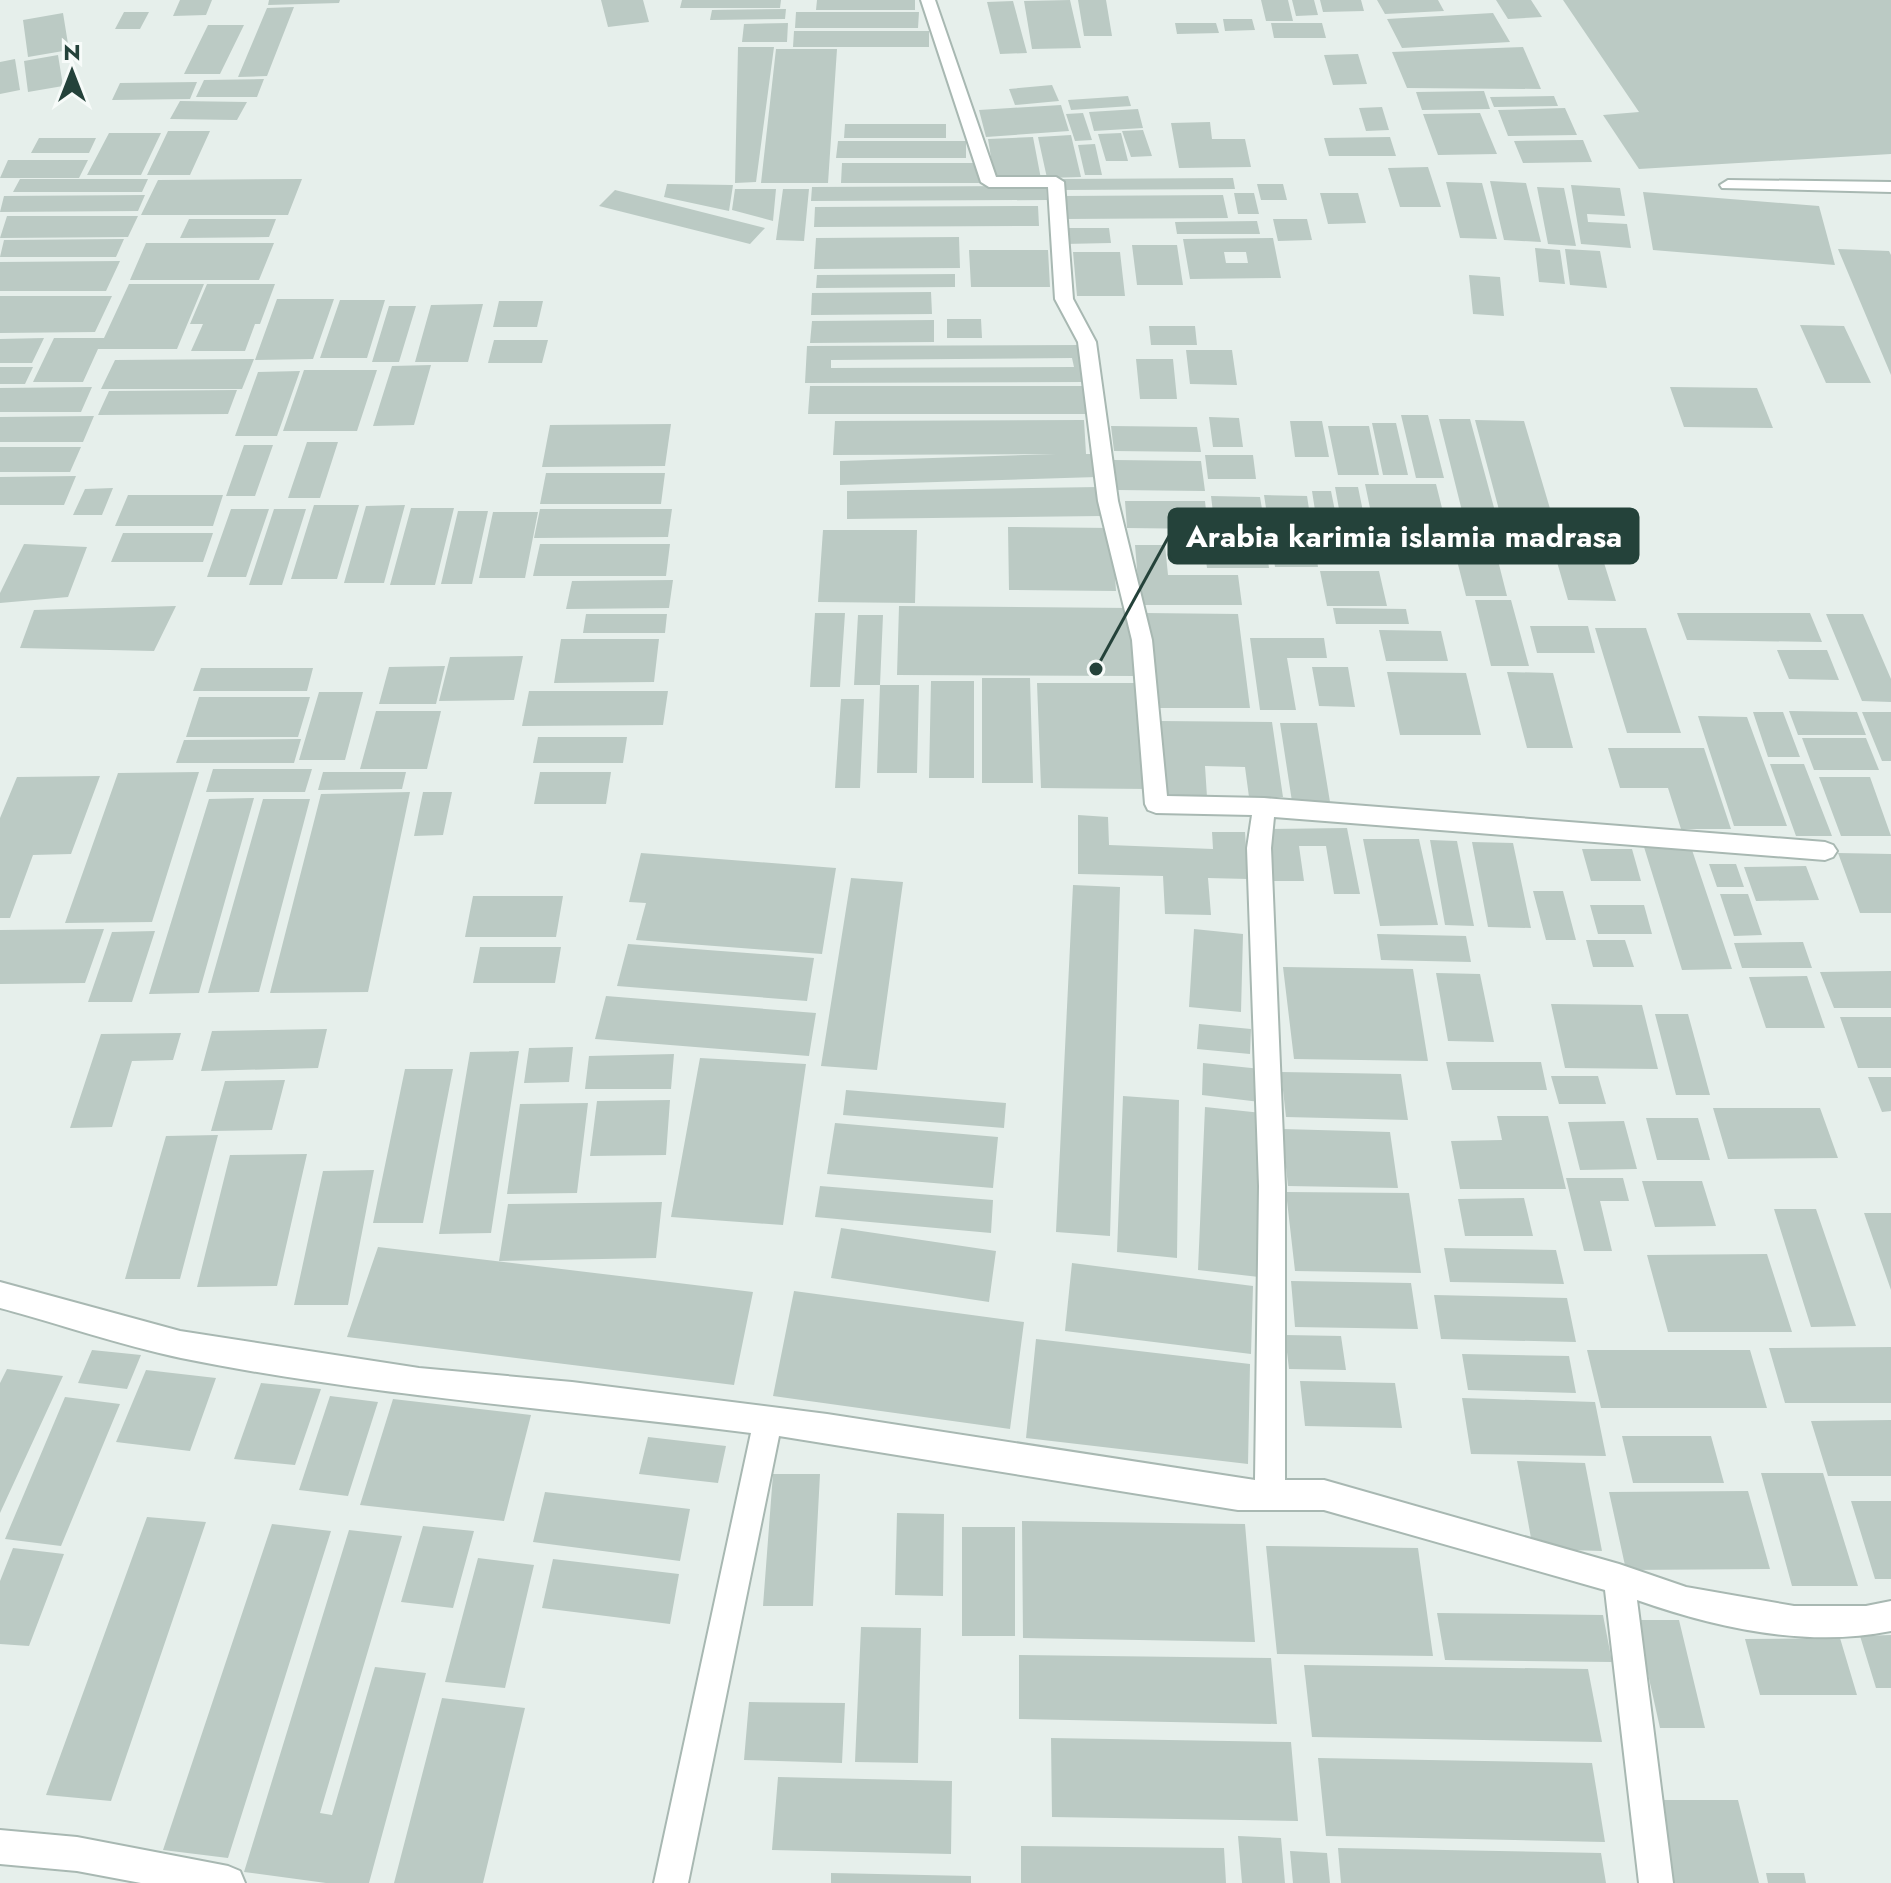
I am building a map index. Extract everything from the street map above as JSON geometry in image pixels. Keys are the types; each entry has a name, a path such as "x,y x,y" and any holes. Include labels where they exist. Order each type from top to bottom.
{"street":[{"path":"928,0 989,182 1056,182 1064,299 1087,342 1108,501 1142,640 1156,804 1264,807 1825,851"},
{"path":"1728,185 1891,187"},
{"path":"1264,807 1259,848 1272,1186 1270,1495"},
{"path":"0,1295 180,1344 419,1382 572,1396 768,1421 1238,1495 1324,1495 1619,1579 1686,1602 1794,1621 1866,1621 1891,1616"},
{"path":"671,1883 768,1421"},
{"path":"1619,1579 1656,1883"},
{"path":"0,1847 77,1854 228,1883"}],"building":[{"path":"180,0 212,0 206,15 173,16"},
{"path":"269,0 340,0 339,3 268,5"},
{"path":"601,0 643,0 649,22 608,27"},
{"path":"682,0 781,0 780,8 680,8"},
{"path":"817,0 915,0 915,10 816,10"},
{"path":"1070,0 1081,48 1032,49 1024,1"},
{"path":"1078,0 1106,0 1112,36 1084,36"},
{"path":"1261,0 1288,0 1293,21 1266,21"},
{"path":"1292,0 1314,0 1318,15 1296,16"},
{"path":"1320,0 1361,0 1364,11 1323,12"},
{"path":"1377,0 1438,0 1444,11 1385,14"},
{"path":"1496,0 1531,0 1542,17 1508,19"},
{"path":"1563,0 1891,0 1891,154 1639,169 1603,115 1639,112"},
{"path":"1013,1 1027,53 1000,54 987,2"},
{"path":"294,7 267,76 238,77 267,8"},
{"path":"786,9 785,19 710,20 712,10"},
{"path":"124,12 149,12 140,29 115,29"},
{"path":"796,12 919,12 918,28 795,28"},
{"path":"63,13 69,50 28,57 23,20"},
{"path":"1493,13 1510,42 1402,48 1387,19"},
{"path":"1223,19 1252,19 1255,30 1225,31"},
{"path":"788,23 787,42 742,42 744,24"},
{"path":"1175,23 1216,23 1219,33 1177,34"},
{"path":"1271,23 1322,23 1326,38 1274,38"},
{"path":"208,25 244,25 220,74 184,74"},
{"path":"794,31 929,31 929,47 793,47"},
{"path":"738,47 774,47 756,182 735,183"},
{"path":"1523,47 1541,89 1407,88 1392,52"},
{"path":"776,49 837,49 828,183 761,183"},
{"path":"1358,54 1367,84 1333,85 1324,55"},
{"path":"58,55 63,86 28,92 24,61"},
{"path":"15,59 20,90 0,94 0,62"},
{"path":"264,79 257,97 196,97 204,80"},
{"path":"197,82 190,99 112,100 120,83"},
{"path":"1052,85 1059,101 1015,105 1009,89"},
{"path":"1484,91 1490,109 1422,110 1416,92"},
{"path":"1128,96 1131,106 1071,110 1068,100"},
{"path":"1554,96 1558,106 1494,107 1490,97"},
{"path":"180,101 247,102 237,120 170,119"},
{"path":"1061,105 1069,131 986,137 979,110"},
{"path":"1382,107 1389,130 1366,131 1359,108"},
{"path":"1565,108 1577,135 1508,136 1498,110"},
{"path":"1138,109 1143,128 1094,131 1089,112"},
{"path":"1083,113 1092,140 1075,141 1066,114"},
{"path":"1480,113 1497,154 1438,155 1423,114"},
{"path":"1210,122 1212,139 1245,139 1251,167 1179,168 1171,123"},
{"path":"845,124 946,124 946,138 844,138"},
{"path":"1143,130 1152,156 1131,157 1122,131"},
{"path":"168,131 210,131 190,175 147,175"},
{"path":"109,133 161,133 141,175 87,175"},
{"path":"1121,133 1128,161 1106,161 1098,134"},
{"path":"1071,135 1081,177 1047,178 1038,137"},
{"path":"1033,137 1041,179 995,181 988,139"},
{"path":"1390,137 1396,156 1329,156 1324,138"},
{"path":"39,138 96,138 89,153 31,153"},
{"path":"1583,140 1592,162 1523,163 1514,141"},
{"path":"838,141 966,141 966,158 836,158"},
{"path":"1095,144 1102,175 1085,175 1078,145"},
{"path":"8,160 88,160 79,178 0,178"},
{"path":"842,163 981,163 982,183 841,183"},
{"path":"1428,167 1441,207 1400,207 1388,168"},
{"path":"1233,178 1235,189 1063,190 1062,179"},
{"path":"20,179 148,179 142,192 13,192"},
{"path":"302,179 288,215 141,215 158,180"},
{"path":"1490,181 1526,183 1541,242 1504,240"},
{"path":"1446,182 1482,183 1497,239 1460,238"},
{"path":"667,184 733,185 729,211 664,197"},
{"path":"1257,184 1283,184 1287,200 1261,200"},
{"path":"1571,185 1620,188 1625,216 1587,214 1588,222 1627,224 1631,248 1581,244"},
{"path":"1046,186 1047,200 811,201 812,187"},
{"path":"1537,187 1564,188 1576,246 1548,244"},
{"path":"735,189 776,189 773,221 732,210"},
{"path":"783,189 809,189 804,241 776,240"},
{"path":"615,190 765,228 750,244 599,206"},
{"path":"1643,192 1819,206 1835,265 1653,250"},
{"path":"1234,193 1254,193 1259,214 1238,214"},
{"path":"1320,193 1358,193 1366,223 1328,224"},
{"path":"145,195 138,211 0,212 4,196"},
{"path":"1223,195 1228,218 1064,219 1062,196"},
{"path":"1038,206 1039,226 814,227 815,207"},
{"path":"7,216 138,216 128,237 0,238"},
{"path":"189,219 276,219 269,237 180,238"},
{"path":"1273,219 1307,219 1312,240 1278,241"},
{"path":"1257,221 1260,234 1177,234 1175,222"},
{"path":"1063,228 1109,228 1111,243 1064,244"},
{"path":"959,237 960,268 814,269 816,238"},
{"path":"1273,238 1281,278 1190,279 1183,239","holes":["1224,252 1246,252 1248,263 1226,263"]},
{"path":"124,239 116,257 0,257 4,240"},
{"path":"146,243 274,243 259,280 130,280"},
{"path":"1132,245 1177,245 1183,285 1137,285"},
{"path":"1535,248 1560,250 1565,284 1539,282"},
{"path":"1565,249 1600,251 1607,288 1570,285"},
{"path":"1838,249 1889,251 1891,255 1891,375"},
{"path":"969,250 1048,250 1050,287 971,287"},
{"path":"1073,252 1120,252 1125,296 1077,296"},
{"path":"120,261 106,291 0,291 0,262"},
{"path":"955,274 955,287 816,288 817,275"},
{"path":"1469,275 1500,277 1504,316 1473,314"},
{"path":"129,284 204,284 177,349 98,349 83,382 33,382 54,338 104,338"},
{"path":"207,284 275,284 260,324 255,324 245,351 191,351 203,324 190,324"},
{"path":"931,292 932,314 811,315 812,293"},
{"path":"0,296 112,296 95,332 0,333"},
{"path":"277,299 334,299 313,359 255,360"},
{"path":"340,300 385,300 367,358 320,358"},
{"path":"499,301 543,301 537,327 493,327"},
{"path":"483,304 468,362 415,362 431,305"},
{"path":"389,306 416,306 399,362 372,362"},
{"path":"947,319 981,319 982,338 947,338"},
{"path":"934,320 934,342 810,343 812,321"},
{"path":"1800,325 1844,326 1871,383 1826,383"},
{"path":"1149,326 1195,326 1197,345 1151,345"},
{"path":"44,338 32,363 0,363 0,339"},
{"path":"494,340 548,340 542,363 488,363"},
{"path":"1082,345 1085,382 805,383 807,346","holes":["1072,358 1074,367 831,368 831,360"]},
{"path":"1186,350 1232,350 1237,385 1190,384"},
{"path":"254,359 242,389 101,389 115,360"},
{"path":"1136,359 1173,359 1177,399 1140,399"},
{"path":"431,365 414,425 373,426 392,366"},
{"path":"0,367 33,367 25,384 0,384"},
{"path":"304,370 377,370 357,431 283,431"},
{"path":"300,371 277,436 235,436 258,372"},
{"path":"810,386 1090,386 1092,414 808,414"},
{"path":"92,387 81,412 0,412 0,388"},
{"path":"1670,387 1757,388 1773,428 1684,427"},
{"path":"237,390 228,414 98,415 109,391"},
{"path":"1401,415 1428,415 1444,478 1416,478"},
{"path":"94,416 83,442 0,442 0,417"},
{"path":"1209,417 1239,418 1243,447 1213,447"},
{"path":"1439,419 1470,419 1496,515 1463,515"},
{"path":"1084,420 1086,454 1093,454 1097,477 840,485 840,461 1056,454 833,455 835,421"},
{"path":"1475,420 1524,421 1554,522 1502,521"},
{"path":"1290,421 1322,421 1329,457 1295,457"},
{"path":"1372,423 1396,423 1408,475 1383,475"},
{"path":"671,424 665,466 542,467 550,425"},
{"path":"1111,426 1197,427 1201,452 1114,451"},
{"path":"1328,426 1369,426 1379,475 1338,475"},
{"path":"307,442 338,442 320,498 288,498"},
{"path":"244,445 273,445 255,496 226,496"},
{"path":"0,447 81,447 70,472 0,472"},
{"path":"1205,455 1253,455 1256,479 1208,479"},
{"path":"1114,460 1201,461 1205,491 1117,490"},
{"path":"546,473 665,473 661,504 540,504"},
{"path":"76,476 64,505 0,505 0,477"},
{"path":"1365,484 1436,484 1448,532 1375,532"},
{"path":"1099,487 1102,516 847,519 847,491"},
{"path":"1335,487 1358,487 1367,531 1343,531"},
{"path":"113,488 102,515 73,515 85,489"},
{"path":"1312,491 1331,491 1340,536 1319,536"},
{"path":"128,495 223,495 213,526 115,526"},
{"path":"1264,495 1307,496 1318,567 1275,567"},
{"path":"1211,496 1260,497 1264,521 1214,521"},
{"path":"1125,501 1205,501 1208,529 1127,528"},
{"path":"314,505 359,505 337,579 291,579"},
{"path":"405,505 384,583 344,583 366,506"},
{"path":"411,508 454,508 435,585 390,585"},
{"path":"231,509 269,509 246,577 207,577"},
{"path":"274,509 306,509 282,585 249,585"},
{"path":"540,509 672,509 668,537 534,538"},
{"path":"458,511 488,511 472,584 441,584"},
{"path":"493,512 538,512 525,578 479,578"},
{"path":"1008,527 1112,528 1116,591 1009,590"},
{"path":"823,530 917,530 915,603 818,602"},
{"path":"1548,531 1594,531 1616,601 1568,600"},
{"path":"123,533 213,533 203,562 111,562"},
{"path":"1451,537 1492,537 1507,596 1466,596"},
{"path":"1203,538 1265,538 1269,568 1207,568"},
{"path":"24,544 87,547 68,597 0,603 0,593"},
{"path":"540,544 670,544 666,576 533,576"},
{"path":"1135,545 1165,545 1168,575 1238,575 1242,605 1140,605"},
{"path":"1320,571 1379,571 1387,606 1327,606"},
{"path":"673,580 669,608 566,609 572,581"},
{"path":"1475,600 1511,600 1529,666 1491,666"},
{"path":"176,606 154,651 20,648 34,610"},
{"path":"899,606 1131,608 1136,676 897,675"},
{"path":"1333,608 1406,609 1409,624 1336,624"},
{"path":"815,613 845,613 840,687 810,687"},
{"path":"1145,613 1238,614 1250,708 1153,708"},
{"path":"1677,613 1810,613 1822,642 1687,640"},
{"path":"586,614 667,614 665,633 583,633"},
{"path":"1826,614 1863,614 1891,679 1891,702 1862,701"},
{"path":"858,615 883,615 880,685 854,685"},
{"path":"1530,626 1588,626 1595,653 1537,653"},
{"path":"1595,628 1646,628 1681,733 1627,733"},
{"path":"1379,630 1441,631 1448,661 1386,661"},
{"path":"1250,638 1324,638 1327,658 1287,658 1296,710 1260,710"},
{"path":"561,639 659,639 654,682 554,683"},
{"path":"1777,650 1827,650 1839,680 1789,679"},
{"path":"523,656 514,700 439,701 450,657"},
{"path":"445,666 436,704 379,704 389,667"},
{"path":"1312,667 1348,667 1355,707 1319,706"},
{"path":"201,668 313,668 307,691 193,691"},
{"path":"1387,672 1466,673 1481,735 1400,735"},
{"path":"1507,672 1553,673 1573,748 1527,748"},
{"path":"982,678 1030,678 1033,783 982,783"},
{"path":"931,681 974,681 974,778 929,778"},
{"path":"1037,683 1140,683 1148,789 1041,788"},
{"path":"880,685 919,685 917,773 877,773"},
{"path":"529,691 668,691 663,725 522,726"},
{"path":"319,692 363,692 345,760 299,760"},
{"path":"199,697 310,697 298,737 186,737"},
{"path":"841,699 864,699 860,788 835,788"},
{"path":"376,711 441,711 427,769 360,769"},
{"path":"1789,711 1857,712 1866,735 1798,735"},
{"path":"1753,712 1783,712 1800,757 1768,757"},
{"path":"1862,712 1891,712 1891,761 1882,761"},
{"path":"1698,716 1747,717 1787,826 1734,826"},
{"path":"1160,721 1272,722 1283,797 1249,797 1245,767 1205,766 1207,797 1166,797"},
{"path":"1280,723 1317,723 1331,808 1293,808"},
{"path":"538,737 627,737 623,763 533,763"},
{"path":"1802,738 1866,738 1879,770 1814,770"},
{"path":"301,739 294,763 176,763 184,740"},
{"path":"1608,748 1704,748 1731,829 1681,829 1668,788 1620,788"},
{"path":"1770,764 1804,764 1832,836 1796,836"},
{"path":"213,769 312,769 305,792 206,792"},
{"path":"199,772 152,922 65,923 118,773"},
{"path":"323,772 406,772 402,789 318,790"},
{"path":"540,772 611,772 606,804 534,804"},
{"path":"100,776 71,854 33,855 10,918 0,918 0,818 17,777"},
{"path":"1819,777 1870,777 1891,836 1841,836"},
{"path":"410,792 368,992 270,993 321,794"},
{"path":"423,792 452,792 443,835 414,836"},
{"path":"254,798 199,993 149,994 209,799"},
{"path":"263,799 310,799 259,992 208,993"},
{"path":"1078,815 1108,817 1109,845 1213,849 1212,832 1245,832 1248,879 1208,878 1211,915 1165,914 1163,876 1078,874"},
{"path":"1347,828 1360,894 1334,894 1326,846 1299,846 1304,881 1273,881 1265,829"},
{"path":"1363,839 1419,839 1438,925 1380,926"},
{"path":"1430,840 1457,841 1474,926 1445,925"},
{"path":"1472,842 1513,843 1531,928 1488,927"},
{"path":"1644,847 1691,847 1732,969 1682,970"},
{"path":"1582,849 1632,849 1641,881 1591,881"},
{"path":"641,853 836,868 822,954 636,940 646,903 629,902"},
{"path":"1838,853 1891,854 1891,913 1860,913"},
{"path":"1709,864 1736,864 1744,887 1717,887"},
{"path":"1806,866 1819,900 1756,901 1744,867"},
{"path":"851,878 903,882 877,1070 821,1066"},
{"path":"1073,885 1120,887 1110,1236 1056,1232"},
{"path":"1533,891 1563,891 1576,940 1546,940"},
{"path":"1720,894 1748,894 1762,935 1734,936"},
{"path":"473,896 563,896 556,937 465,937"},
{"path":"1590,905 1644,905 1652,934 1598,934"},
{"path":"104,929 85,983 0,984 0,930"},
{"path":"1194,929 1243,934 1241,1012 1189,1007"},
{"path":"155,931 132,1002 88,1002 112,932"},
{"path":"1377,934 1466,936 1471,962 1381,960"},
{"path":"1586,940 1625,940 1634,967 1593,967"},
{"path":"1803,942 1812,968 1742,968 1734,943"},
{"path":"628,944 814,958 807,1001 617,986"},
{"path":"480,947 561,947 555,983 473,983"},
{"path":"1283,967 1413,969 1428,1061 1294,1059"},
{"path":"1891,971 1891,1008 1834,1008 1820,972"},
{"path":"1436,973 1480,974 1494,1042 1448,1041"},
{"path":"1807,976 1825,1028 1766,1028 1749,977"},
{"path":"606,996 816,1013 809,1056 595,1039"},
{"path":"1551,1004 1642,1005 1658,1069 1565,1068"},
{"path":"1655,1014 1688,1014 1710,1095 1676,1095"},
{"path":"1840,1017 1891,1017 1891,1068 1858,1068"},
{"path":"1199,1024 1251,1029 1250,1054 1197,1049"},
{"path":"327,1029 318,1068 201,1071 212,1031"},
{"path":"181,1033 173,1060 132,1061 112,1127 70,1128 101,1034"},
{"path":"573,1047 569,1082 524,1083 529,1048"},
{"path":"519,1051 491,1233 439,1234 470,1052"},
{"path":"674,1054 671,1089 585,1089 589,1056"},
{"path":"700,1058 806,1064 783,1225 671,1217"},
{"path":"1446,1062 1541,1062 1547,1090 1452,1090"},
{"path":"1203,1063 1261,1069 1260,1102 1202,1095"},
{"path":"405,1069 453,1069 423,1223 373,1223"},
{"path":"1281,1072 1401,1074 1408,1120 1286,1117"},
{"path":"1551,1076 1598,1076 1606,1104 1559,1104"},
{"path":"1868,1077 1891,1077 1891,1111 1882,1112"},
{"path":"285,1080 272,1130 211,1131 225,1081"},
{"path":"846,1090 1006,1103 1004,1128 843,1115"},
{"path":"1123,1096 1179,1100 1177,1258 1117,1252"},
{"path":"670,1100 666,1155 590,1156 597,1101"},
{"path":"588,1103 577,1193 507,1194 520,1104"},
{"path":"1205,1107 1262,1113 1259,1277 1198,1270"},
{"path":"1713,1108 1820,1108 1838,1158 1728,1159"},
{"path":"1497,1116 1548,1116 1566,1189 1460,1189 1451,1141 1502,1140"},
{"path":"1646,1118 1698,1118 1710,1160 1657,1160"},
{"path":"1624,1121 1637,1169 1580,1170 1568,1122"},
{"path":"835,1123 998,1137 993,1188 827,1174"},
{"path":"1282,1129 1390,1132 1398,1188 1288,1186"},
{"path":"218,1135 180,1279 125,1279 166,1136"},
{"path":"307,1154 277,1286 197,1287 230,1155"},
{"path":"374,1170 348,1305 294,1305 323,1171"},
{"path":"1566,1178 1623,1178 1629,1201 1600,1201 1612,1251 1584,1251"},
{"path":"1642,1181 1702,1181 1716,1226 1655,1227"},
{"path":"820,1186 993,1200 991,1233 815,1217"},
{"path":"1286,1192 1409,1193 1421,1273 1295,1271"},
{"path":"1524,1198 1533,1236 1465,1236 1458,1199"},
{"path":"662,1202 656,1258 499,1261 508,1204"},
{"path":"1774,1209 1816,1209 1856,1326 1811,1327"},
{"path":"1864,1213 1891,1213 1891,1290"},
{"path":"841,1228 996,1251 989,1302 831,1278"},
{"path":"378,1247 753,1292 734,1385 347,1337"},
{"path":"1444,1248 1556,1250 1564,1284 1450,1282"},
{"path":"1767,1254 1792,1332 1668,1332 1647,1255"},
{"path":"1072,1263 1253,1286 1251,1354 1065,1331"},
{"path":"1291,1281 1411,1283 1418,1329 1295,1327"},
{"path":"794,1291 1024,1322 1010,1429 773,1396"},
{"path":"1434,1295 1567,1298 1576,1342 1441,1339"},
{"path":"1285,1335 1341,1336 1346,1370 1289,1369"},
{"path":"1036,1339 1250,1364 1248,1464 1026,1438"},
{"path":"1891,1347 1891,1403 1785,1403 1769,1348"},
{"path":"92,1350 141,1355 127,1389 78,1383"},
{"path":"1587,1350 1750,1350 1767,1408 1601,1408"},
{"path":"1462,1354 1569,1356 1576,1393 1468,1390"},
{"path":"7,1369 63,1376 0,1513 0,1383"},
{"path":"146,1370 216,1378 190,1451 116,1442"},
{"path":"1300,1381 1395,1383 1402,1428 1305,1426"},
{"path":"261,1383 321,1389 295,1465 234,1459"},
{"path":"330,1396 378,1402 348,1496 299,1490"},
{"path":"65,1397 120,1404 61,1546 5,1539"},
{"path":"1462,1398 1595,1402 1606,1456 1471,1454"},
{"path":"393,1399 531,1415 504,1521 360,1505"},
{"path":"1891,1420 1891,1476 1828,1476 1811,1421"},
{"path":"1622,1436 1711,1436 1724,1483 1633,1483"},
{"path":"648,1437 726,1446 718,1483 639,1474"},
{"path":"1517,1461 1585,1463 1602,1551 1533,1549"},
{"path":"1761,1473 1823,1473 1858,1586 1792,1586"},
{"path":"773,1474 820,1474 813,1606 763,1606"},
{"path":"1748,1491 1770,1569 1626,1570 1609,1492"},
{"path":"545,1492 690,1509 680,1561 533,1542"},
{"path":"1851,1501 1891,1501 1891,1579 1875,1579"},
{"path":"897,1513 944,1514 943,1596 895,1595"},
{"path":"147,1517 206,1522 111,1801 46,1795"},
{"path":"1022,1521 1245,1524 1255,1642 1023,1638"},
{"path":"272,1524 331,1531 228,1858 163,1850"},
{"path":"423,1526 474,1531 453,1608 401,1602"},
{"path":"962,1527 1015,1527 1015,1636 962,1636"},
{"path":"349,1530 402,1536 320,1813 332,1815 375,1667 426,1673 369,1883 326,1883 244,1872"},
{"path":"1266,1546 1418,1548 1433,1656 1277,1654"},
{"path":"13,1548 64,1554 29,1646 0,1644 0,1581"},
{"path":"478,1558 534,1565 505,1688 445,1682"},
{"path":"553,1559 679,1574 670,1624 542,1608"},
{"path":"1437,1613 1603,1615 1612,1662 1445,1660"},
{"path":"1636,1620 1679,1620 1705,1728 1660,1728"},
{"path":"861,1627 921,1628 918,1763 855,1762"},
{"path":"1891,1635 1891,1688 1876,1688 1860,1636"},
{"path":"1840,1638 1857,1695 1760,1695 1745,1639"},
{"path":"1019,1655 1271,1658 1277,1724 1019,1719"},
{"path":"1304,1665 1588,1669 1602,1742 1312,1737"},
{"path":"442,1698 525,1708 483,1883 394,1883"},
{"path":"749,1702 845,1703 842,1763 744,1760"},
{"path":"1051,1738 1291,1742 1298,1821 1052,1817"},
{"path":"1318,1758 1592,1763 1605,1842 1326,1836"},
{"path":"778,1777 952,1781 951,1854 772,1850"},
{"path":"1656,1800 1738,1800 1759,1883 1674,1883"},
{"path":"1238,1836 1281,1838 1285,1883 1242,1883"},
{"path":"1021,1846 1224,1848 1226,1883 1021,1883"},
{"path":"1338,1848 1601,1853 1606,1883 1341,1883"},
{"path":"1290,1851 1327,1853 1330,1883 1293,1883"},
{"path":"831,1873 971,1876 971,1883 831,1883"},
{"path":"1766,1873 1804,1873 1806,1883 1768,1883"}],"place":[{"name":"Arabia karimia islamia madrasa","path":"1096,669"}]}
